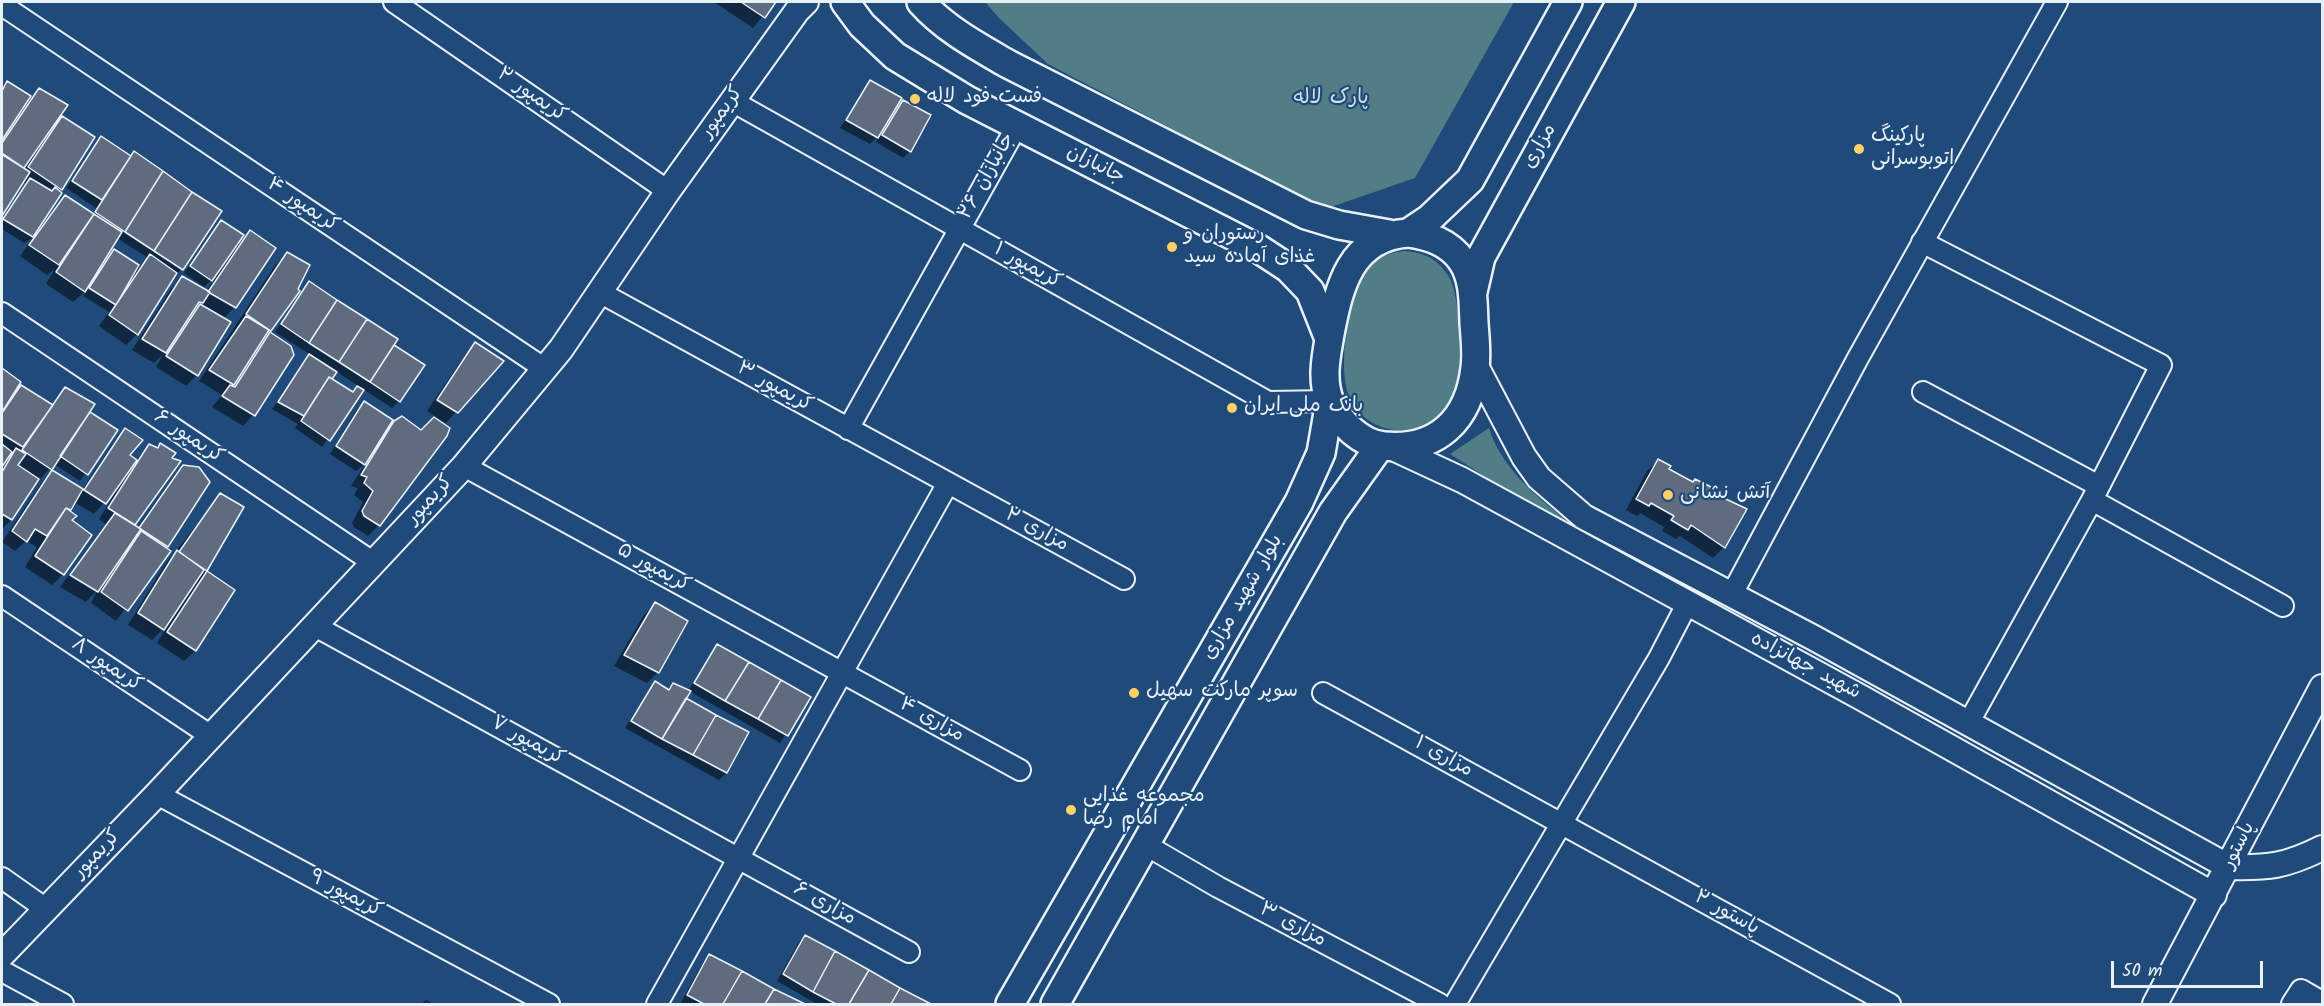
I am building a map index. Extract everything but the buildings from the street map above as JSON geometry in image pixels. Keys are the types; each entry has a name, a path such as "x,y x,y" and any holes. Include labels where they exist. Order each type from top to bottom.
{"main road":[{"name":"جانبازان","path":"845,2 862,25 894,56 1017,126 1259,249 1288,268 1310,291 1329,339"},
{"path":"921,2 933,15 970,42 1008,64 1306,215 1339,225 1398,234 1424,235 1448,245 1462,261 1470,277 1476,366 1468,398 1451,426 1434,440 1413,446 1385,447 1356,434 1342,422 1330,402 1325,364 1340,288 1351,265 1362,251 1398,234 1429,219 1470,180 1568,2"},
{"name":"مزاری","path":"1472,296 1481,257 1621,2"},
{"name":"بلوار شهید مزاری","path":"1010,1005 1299,502 1321,453 1330,402"},
{"name":"بلوار شهید مزاری","path":"1055,1005 1333,512 1385,447"}],"street":[{"name":"کریمپور ۲","path":"394,2 668,191"},
{"name":"کریمپور","path":"2,955 157,794 464,466 545,369 601,293 668,191 732,100 797,11 807,2"},
{"path":"1732,594 1922,242 2056,2"},
{"name":"کریمپور ۴","path":"2,5 545,369"},
{"name":"کریمپور ۱","path":"732,100 1268,402 1330,402"},
{"name":"جانبازان ۲۶","path":"848,429 1017,126"},
{"path":"1922,242 2162,365 2095,493 1968,722"},
{"name":"کریمپور ۳","path":"601,293 948,483"},
{"name":"کریمپور ۶","path":"2,313 374,562"},
{"name":"شهید جهانزاده","path":"1476,366 1524,457 1539,478 1584,517 1968,722 2229,867"},
{"path":"1923,392 2283,606"},
{"name":"شهید جهانزاده","path":"1385,447 1462,480 2214,895"},
{"name":"کریمپور ۵","path":"464,466 842,672"},
{"path":"657,1005 948,483"},
{"name":"مزاری ۲","path":"948,483 1124,579"},
{"path":"1455,1005 1659,658 1701,578"},
{"name":"کریمپور ۸","path":"2,596 211,736"},
{"name":"کریمپور ۷","path":"315,626 739,858"},
{"name":"مزاری ۴","path":"842,672 1020,770"},
{"name":"مزاری ۱","path":"1323,693 1562,824"},
{"name":"پاستور","path":"2155,1005 2321,698"},
{"name":"کریمپور ۹","path":"157,794 536,1002"},
{"name":"پاستور ۲","path":"1562,824 1890,1005"},
{"name":"مزاری ۳","path":"1146,845 1218,887 1440,1005"},
{"path":"2229,867 2269,868 2298,861 2322,848"},
{"name":"مزاری ۶","path":"739,858 909,952"},
{"path":"2,878 46,909"},
{"path":"2,971 63,1005"},
{"path":"2292,1005 2301,990 2322,1002"}],"green space":[{"name":"پارک لاله","path":"985,2 1514,2 1415,178 1325,209 1048,64"},
{"path":"1404,251 1432,259 1440,265 1450,279 1456,303 1460,359 1457,391 1445,411 1426,425 1403,430 1379,426 1357,410 1350,400 1346,386 1344,358 1350,306 1360,277 1367,266 1380,257"},
{"path":"1489,428 1496,446 1519,478 1594,543 1552,520 1450,454"}],"place":[{"name":"فست فود لاله","path":"915,99"},
{"name":"پارکینگ اتوبوسرانی","path":"1859,149"},
{"name":"رستوران و غذای آماده سید","path":"1172,247"},
{"name":"بانک ملی ایران","path":"1232,408"},
{"name":"آتش نشانی","path":"1668,495"},
{"name":"سوپر مارکت سهیل","path":"1134,693"},
{"name":"مجموعه غذایی امام رضا","path":"1071,810"}]}
